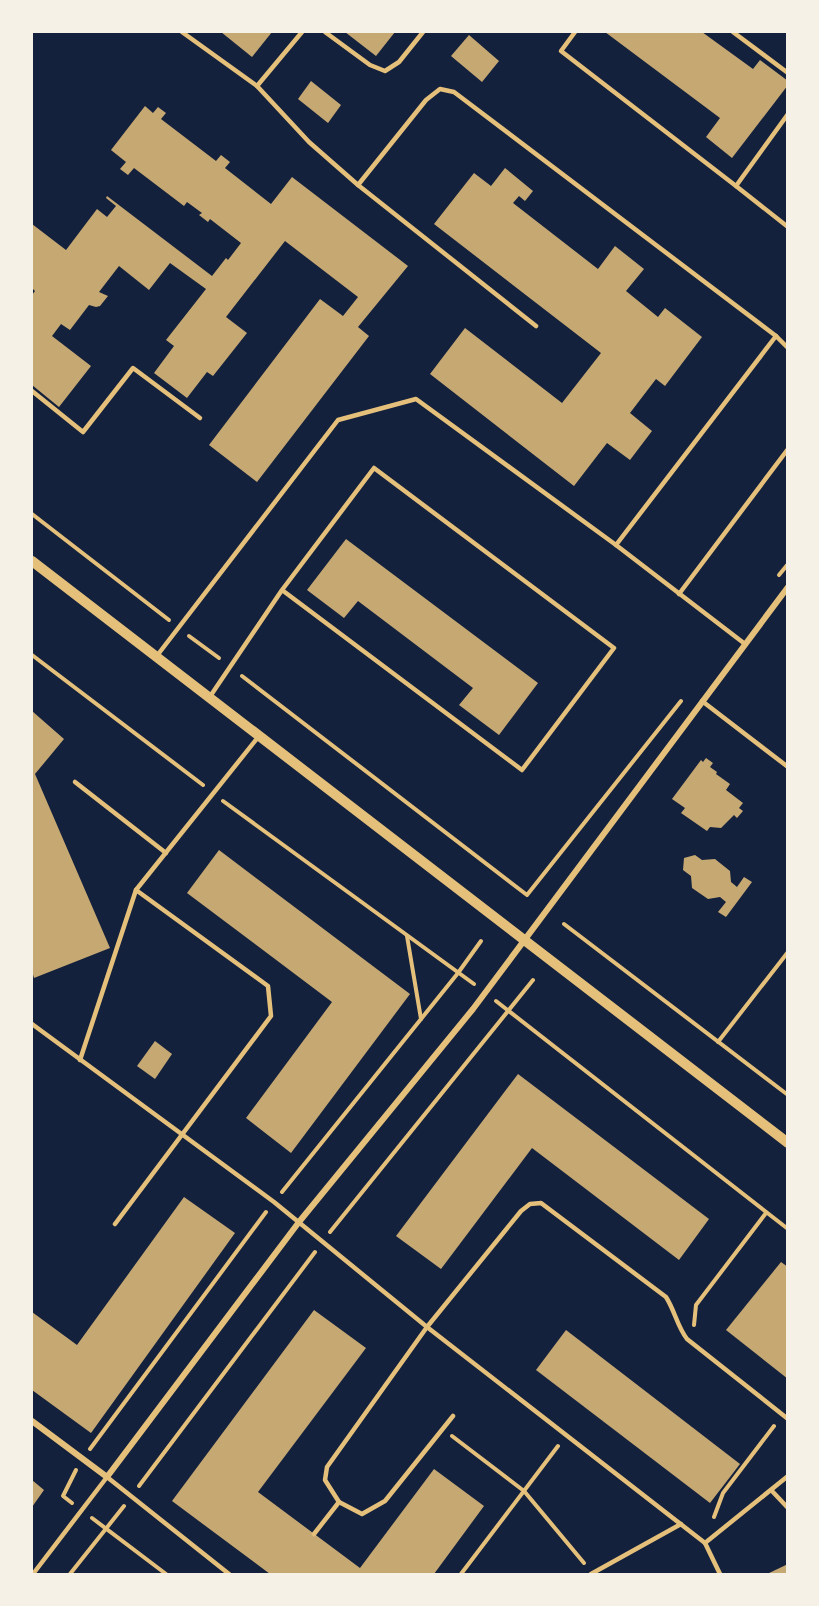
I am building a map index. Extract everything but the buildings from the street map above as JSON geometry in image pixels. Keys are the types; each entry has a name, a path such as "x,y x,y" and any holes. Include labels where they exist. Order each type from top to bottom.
{"street":[{"path":"32,561 788,1143"},
{"path":"32,1420 107,1478 299,1222 485,992 788,587"}],"lane":[{"path":"182,32 256,86 309,142 358,185 536,326"},
{"path":"256,86 302,32"},
{"path":"325,32 370,65 385,70 399,62 423,32"},
{"path":"575,32 561,51 788,227"},
{"path":"733,32 788,73"},
{"path":"358,185 426,100 440,89 454,92 776,336 788,348"},
{"path":"736,186 788,114"},
{"path":"616,545 776,336"},
{"path":"32,391 83,432 133,368 200,418"},
{"path":"156,657 338,420 416,399 616,545 745,644"},
{"path":"679,594 788,449"},
{"path":"209,698 282,590 374,468 614,648 522,770 282,590"},
{"path":"702,701 788,767"},
{"path":"80,1060 136,890 259,736"},
{"path":"75,782 166,853"},
{"path":"115,1224 271,1016 268,986 136,890"},
{"path":"32,1024 299,1222 427,1327 705,1543 720,1575"},
{"path":"453,1416 385,1501 362,1514 339,1502 325,1480 327,1467 427,1327 521,1211 530,1204 541,1203 666,1298 672,1306 679,1329 687,1339 788,1419"},
{"path":"705,1543 788,1476"},
{"path":"33,1575 107,1478 229,1575"},
{"path":"772,1491 788,1508"},
{"path":"314,1534 339,1502"},
{"path":"592,1574 681,1524"}],"path":[{"path":"32,514 527,895 681,700"},
{"path":"774,582 788,564"},
{"path":"32,655 214,794 485,992 788,1229"},
{"path":"564,924 788,1095"},
{"path":"407,936 421,1019"},
{"path":"458,973 481,941"},
{"path":"718,1042 788,952"},
{"path":"687,1339 696,1322 696,1305 766,1213"},
{"path":"705,1543 723,1493 782,1414"},
{"path":"442,1429 524,1491 592,1574"},
{"path":"461,1575 566,1435"},
{"path":"75,1504 63,1496 77,1467"},
{"path":"70,1575 126,1503"},
{"path":"92,1518 166,1575"}]}
